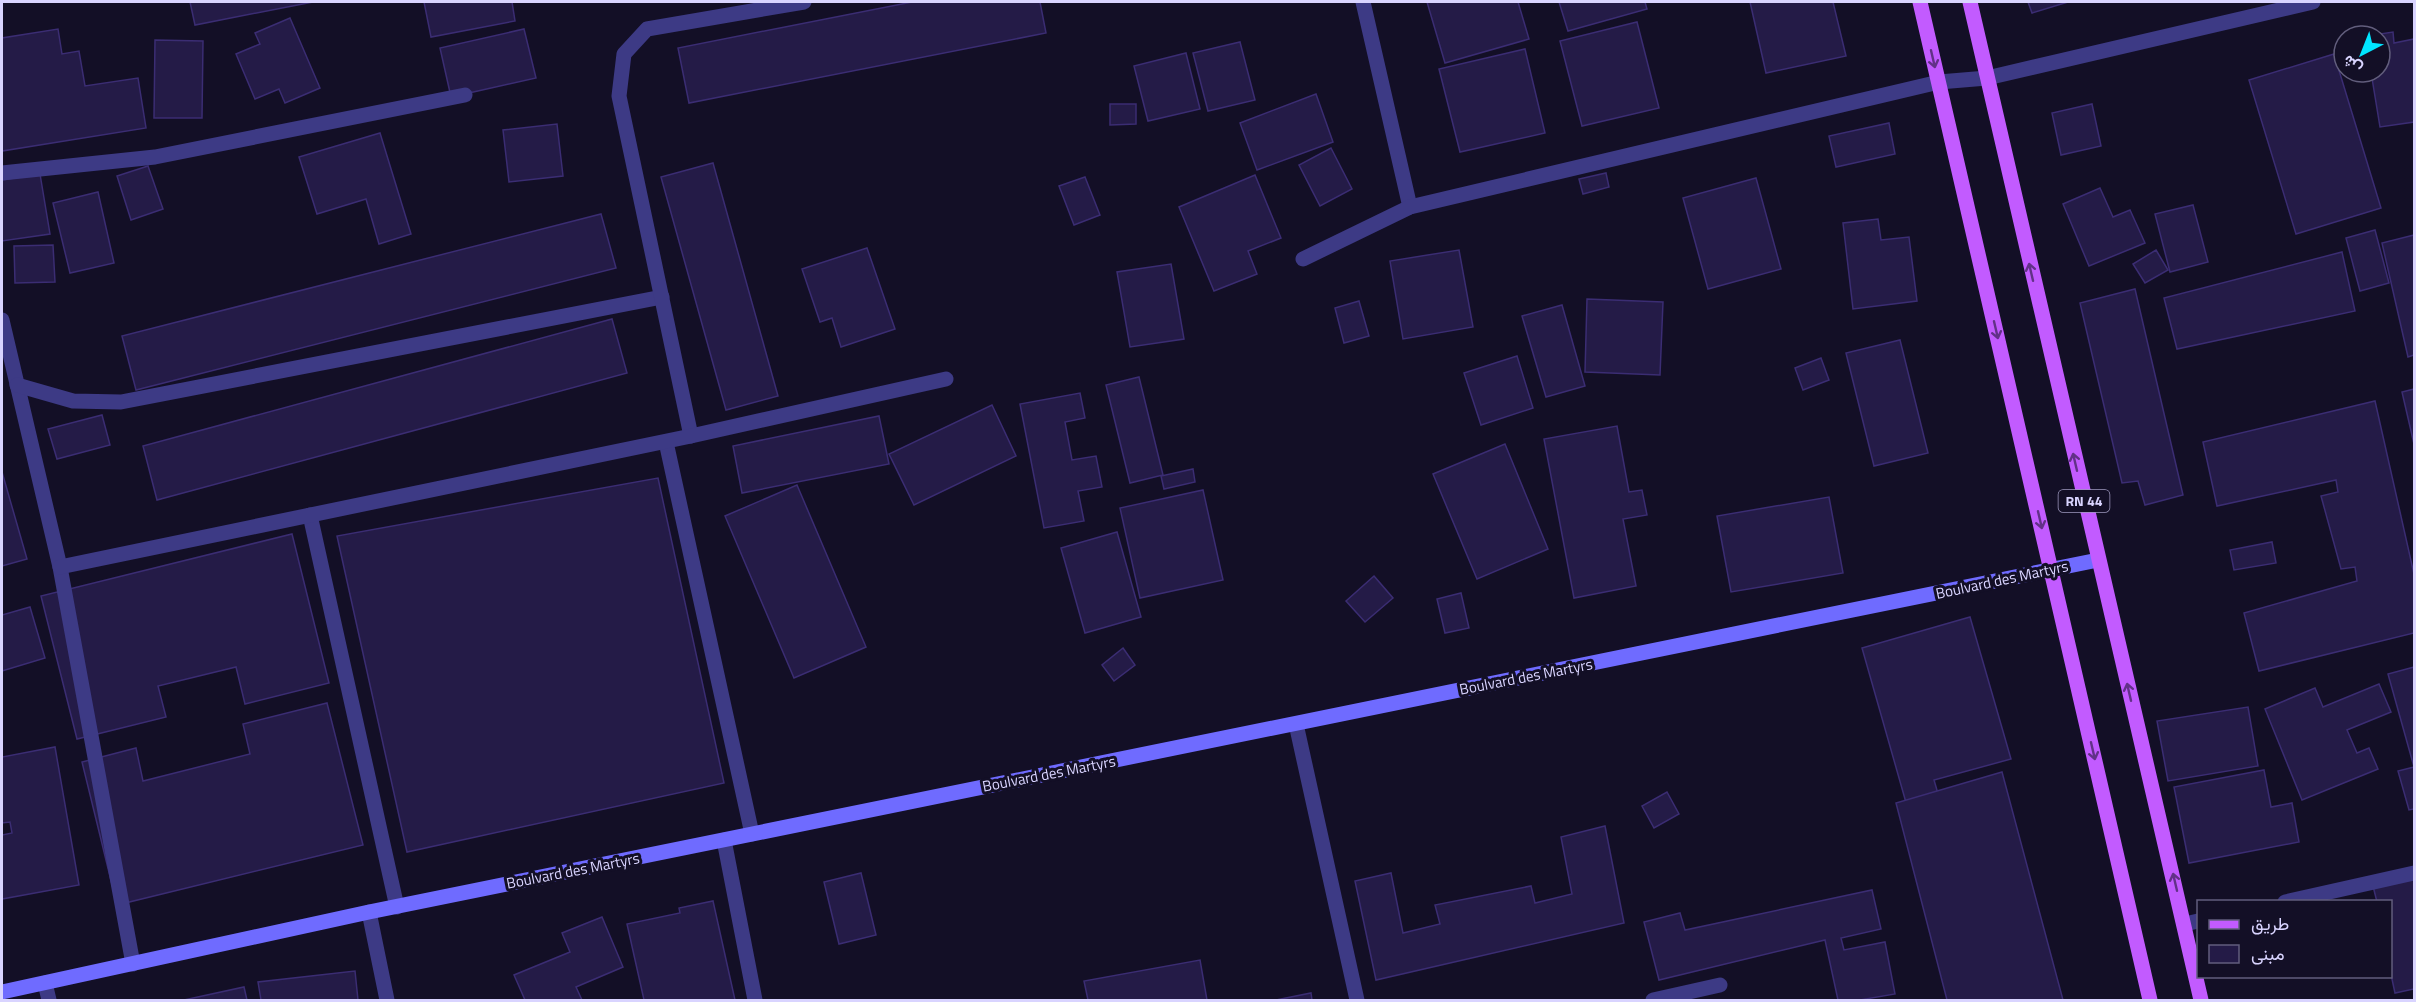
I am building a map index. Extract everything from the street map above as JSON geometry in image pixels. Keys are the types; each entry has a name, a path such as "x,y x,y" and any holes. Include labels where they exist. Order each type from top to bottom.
{"main road":[{"name":"RN 44","path":"1920,2 2150,1000"},
{"name":"RN 44","path":"1970,2 2098,560 2192,922 2197,965"},
{"name":"RN 44","path":"2198,978 2201,1000"}],"street":[{"path":"691,436 619,96 624,54 647,29 804,2"},
{"path":"1363,2 1410,207"},
{"path":"1303,259 1410,207 1939,82 1987,78 2313,2"},
{"path":"2,173 155,158 465,95"},
{"path":"16,384 73,401 121,402 662,297"},
{"path":"2,320 60,567 133,964"},
{"path":"60,567 666,442 946,379"},
{"path":"666,442 752,834"},
{"path":"310,515 397,907"},
{"name":"Boulvard des Martyrs","path":"2,992 369,912 2098,560"},
{"path":"1296,724 1357,1000"},
{"path":"724,840 755,1000"},
{"path":"2294,900 2415,873"},
{"path":"369,912 387,1000"},
{"path":"45,983 49,1000"},
{"path":"1653,1000 1720,985"}],"building":[{"path":"190,2 313,2 195,25"},
{"path":"424,2 512,2 515,21 431,37"},
{"path":"912,2 1040,2 1046,33 689,103 678,48"},
{"path":"1427,2 1518,2 1529,39 1445,63"},
{"path":"1559,2 1645,2 1647,9 1568,31"},
{"path":"1750,2 1833,2 1846,56 1766,73"},
{"path":"2028,2 2068,2 2032,13"},
{"path":"290,18 320,88 285,103 279,89 255,99 236,54 260,44 255,33"},
{"path":"1637,22 1659,108 1582,126 1560,41"},
{"path":"58,29 62,54 79,51 85,86 138,78 146,128 2,151 2,38"},
{"path":"524,29 536,78 451,97 440,48"},
{"path":"2392,32 2394,43 2414,39 2414,122 2380,127 2373,84 2392,84"},
{"path":"155,40 203,41 202,118 154,118"},
{"path":"1240,42 1255,100 1208,111 1193,53"},
{"path":"1525,49 1545,133 1460,152 1439,69"},
{"path":"1186,53 1200,109 1148,121 1134,66"},
{"path":"2332,55 2332,84 2343,84 2381,208 2296,234 2249,80"},
{"path":"1316,94 1333,142 1257,170 1240,123"},
{"path":"1110,104 1136,104 1136,124 1110,125"},
{"path":"2092,104 2101,146 2061,155 2052,113"},
{"path":"1889,123 1895,154 1836,167 1829,136"},
{"path":"557,124 563,176 509,182 503,130"},
{"path":"380,133 411,234 379,244 366,199 317,214 299,157"},
{"path":"1331,148 1352,189 1320,206 1299,165"},
{"path":"713,163 778,396 726,410 661,177"},
{"path":"148,166 163,209 131,220 117,176"},
{"path":"1606,173 1609,187 1583,194 1579,179"},
{"path":"40,174 50,234 2,241 2,180"},
{"path":"1255,175 1281,238 1248,251 1257,274 1214,291 1179,207"},
{"path":"1085,177 1100,215 1074,225 1059,186"},
{"path":"1756,178 1781,269 1708,289 1683,198"},
{"path":"2100,188 2113,217 2130,210 2145,243 2089,266 2063,204"},
{"path":"98,192 114,263 70,273 53,203"},
{"path":"2193,205 2208,262 2170,272 2155,214"},
{"path":"601,214 616,268 136,390 122,336"},
{"path":"1878,219 1881,240 1909,237 1917,301 1853,309 1843,223"},
{"path":"2375,230 2389,283 2360,291 2346,238"},
{"path":"2414,235 2414,355 2408,357 2382,243"},
{"path":"53,245 55,282 15,283 14,246"},
{"path":"867,248 895,329 841,347 832,318 820,322 802,269"},
{"path":"1459,250 1473,327 1403,339 1390,261"},
{"path":"2156,250 2168,270 2145,283 2133,264"},
{"path":"2342,252 2355,311 2177,349 2164,298"},
{"path":"1171,264 1184,339 1130,347 1117,272"},
{"path":"2135,289 2183,495 2145,505 2138,481 2122,483 2080,303"},
{"path":"1587,299 1663,302 1660,375 1585,372"},
{"path":"1359,301 1369,336 1344,343 1335,308"},
{"path":"1562,305 1585,386 1546,397 1522,316"},
{"path":"612,319 627,373 157,500 143,446"},
{"path":"1900,340 1928,453 1874,466 1846,353"},
{"path":"1517,356 1533,408 1481,425 1464,373"},
{"path":"1821,358 1829,380 1803,390 1795,368"},
{"path":"1139,377 1163,475 1130,483 1106,385"},
{"path":"2414,389 2414,444 2402,392"},
{"path":"1080,393 1085,418 1065,422 1072,460 1096,456 1102,487 1078,491 1084,521 1044,528 1020,404"},
{"path":"2375,401 2414,574 2414,633 2259,671 2244,613 2357,581 2355,567 2341,569 2321,496 2338,492 2336,480 2217,506 2203,442"},
{"path":"992,405 1016,456 914,505 889,454"},
{"path":"102,415 110,445 57,459 48,429"},
{"path":"879,416 889,464 742,493 733,446"},
{"path":"1617,426 1629,492 1642,490 1647,515 1623,519 1636,586 1574,598 1544,439"},
{"path":"1505,444 1548,549 1477,579 1433,474"},
{"path":"1193,469 1195,482 1164,489 1161,476"},
{"path":"2,472 27,559 2,566"},
{"path":"658,478 724,783 407,852 337,536"},
{"path":"797,485 866,647 794,678 725,516"},
{"path":"1203,490 1223,580 1140,598 1120,508"},
{"path":"1829,497 1843,573 1731,592 1717,516"},
{"path":"1117,532 1141,617 1085,633 1061,548"},
{"path":"292,534 329,683 245,704 236,667 158,686 166,717 77,739 41,596"},
{"path":"2272,542 2276,563 2234,570 2230,550"},
{"path":"1374,576 1393,598 1365,622 1346,601"},
{"path":"1461,593 1469,628 1445,633 1437,599"},
{"path":"30,607 45,658 2,671 2,615"},
{"path":"1970,617 2011,759 1934,780 1939,797 1907,806 1862,648"},
{"path":"1123,648 1135,665 1114,681 1102,665"},
{"path":"2414,667 2414,767 2388,674"},
{"path":"2379,684 2391,712 2347,730 2357,753 2369,748 2378,769 2302,800 2265,709 2315,688 2323,707"},
{"path":"327,703 363,845 117,905 82,762 136,748 143,781 250,754 243,724"},
{"path":"2248,707 2258,766 2168,781 2157,721"},
{"path":"55,747 79,885 2,899 2,835 12,833 10,822 2,823 2,757"},
{"path":"2414,767 2414,809 2409,810 2398,771"},
{"path":"2264,770 2271,807 2292,803 2299,842 2189,863 2174,787"},
{"path":"2002,772 2063,1000 1947,1000 1896,803"},
{"path":"1667,792 1679,814 1654,828 1642,806"},
{"path":"1605,826 1624,923 1376,980 1355,881 1391,873 1403,933 1440,924 1435,905 1531,886 1535,903 1572,894 1561,837"},
{"path":"861,873 876,935 839,944 824,882"},
{"path":"2414,878 2414,989 2395,993 2392,978 2392,900 2376,900 2373,886"},
{"path":"1872,890 1881,929 1841,938 1844,950 1885,942 1895,994 1860,1000 1838,1000 1825,940 1659,980 1644,922 1680,913 1685,930"},
{"path":"713,901 735,1000 644,1000 627,924 680,913 679,908"},
{"path":"602,917 623,967 576,987 582,1000 525,1000 514,975 570,952 562,933"},
{"path":"1200,960 1207,1000 1088,1000 1084,981"},
{"path":"355,971 358,1000 261,1000 258,982"},
{"path":"244,987 247,1000 184,1000"},
{"path":"1311,993 1312,1000 1276,1000"}]}
